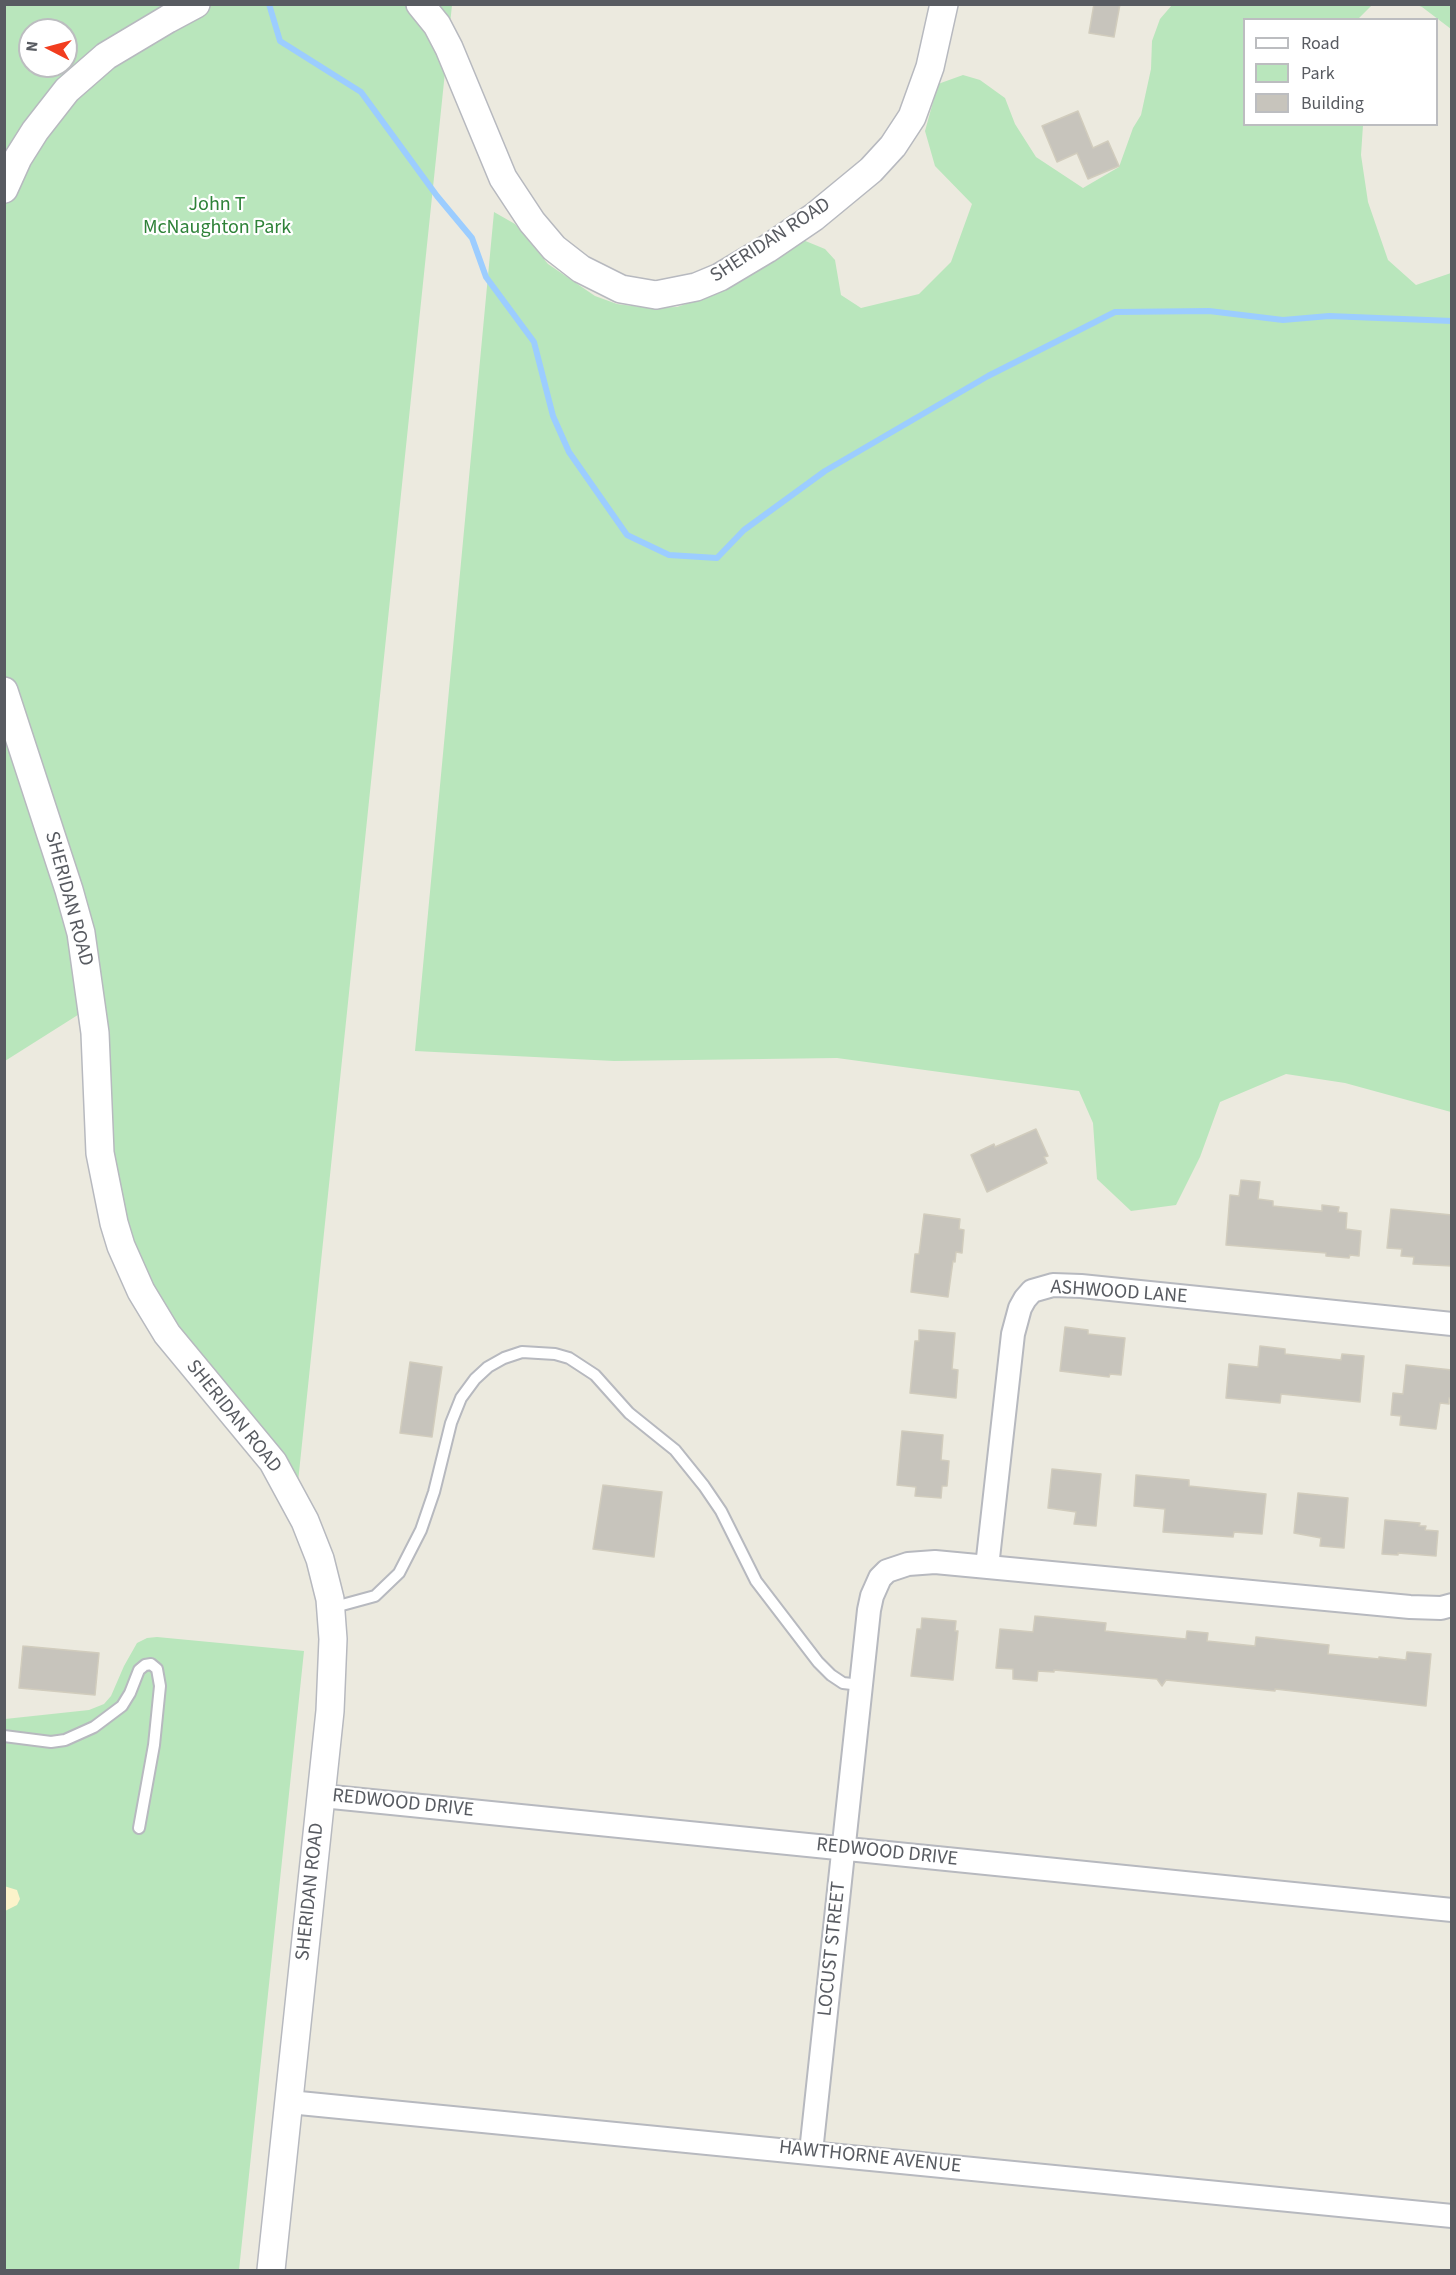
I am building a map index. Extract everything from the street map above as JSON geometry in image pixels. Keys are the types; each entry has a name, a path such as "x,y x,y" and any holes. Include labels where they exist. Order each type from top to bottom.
{"street":[{"path":"4,189 35,131 67,90 106,56 196,4"},
{"name":"SHERIDAN ROAD","path":"420,4 437,25 449,48 503,178 532,222 554,248 581,269 621,289 656,295 696,287 720,277 814,217 871,170 893,146 912,117 930,67 944,4"},
{"name":"SHERIDAN ROAD","path":"4,691 69,890 84,949 94,1033 100,1153 121,1246 141,1291 167,1334 273,1462 296,1501 320,1559 330,1609 333,1678 271,2271"},
{"name":"ASHWOOD LANE","path":"987,1567 1012,1334 1025,1299 1032,1291 1053,1285 1081,1286 1452,1324"},
{"name":"LOCUST STREET","path":"811,2152 872,1596 880,1578 886,1571 922,1562 987,1567"},
{"path":"987,1567 1410,1607 1442,1608 1452,1605"},
{"name":"REDWOOD DRIVE","path":"322,1796 1452,1910"},
{"name":"HAWTHORNE AVENUE","path":"289,2102 1452,2216"}],"lane":[{"path":"330,1609 375,1596 399,1574 420,1530 434,1492 451,1423 461,1398 475,1379 488,1366 522,1352 555,1354 569,1358 595,1375 629,1413 675,1450 721,1511 756,1581 818,1662 831,1676 843,1683 861,1685"},
{"path":"4,1736 51,1742 64,1740 94,1727 122,1706 140,1670 145,1665 151,1664 157,1669 160,1686 154,1745 139,1828"}],"green space":[{"name":"John T McNaughton Park","path":"5,5 452,5 296,1501 131,1271 92,1006 5,1061"},
{"path":"1172,5 1372,5 1359,18 1243,18 1243,126 1363,126 1361,155 1368,202 1388,260 1416,285 1451,273 1451,1112 1345,1083 1286,1074 1220,1102 1200,1157 1176,1205 1131,1211 1097,1179 1093,1123 1079,1091 837,1058 614,1061 415,1051 494,212 515,224 548,264 595,296 617,304 649,308 677,307 701,299 727,289 750,276 803,240 825,249 835,260 841,295 861,308 919,294 951,262 972,204 935,166 925,131 938,84 963,75 980,80 1005,98 1015,124 1036,157 1083,188 1119,167 1133,128 1141,115 1151,69 1152,41 1160,19"},
{"path":"1417,5 1451,5 1451,29 1438,18"},
{"path":"157,1637 304,1651 239,2270 5,2270 5,1719 89,1710 104,1704 111,1696 137,1643 147,1638"}],"sand":[{"path":"4,1886 17,1890 20,1899 17,1905 5,1911"}],"building":[{"path":"1094,4 1120,4 1114,37 1089,33"},
{"path":"1078,111 1093,148 1108,141 1119,166 1088,179 1077,153 1057,162 1042,126"},
{"path":"1036,1129 1048,1156 1044,1157 1047,1163 987,1192 971,1155"},
{"path":"1241,1180 1260,1182 1258,1199 1273,1201 1273,1206 1322,1211 1322,1205 1339,1207 1338,1212 1347,1213 1346,1229 1361,1231 1359,1256 1350,1255 1349,1258 1326,1256 1326,1253 1226,1245 1230,1195 1239,1196"},
{"path":"1391,1209 1452,1215 1452,1266 1413,1264 1414,1257 1401,1256 1402,1249 1387,1248"},
{"path":"924,1214 960,1219 959,1229 964,1230 962,1253 956,1252 955,1262 953,1261 948,1297 911,1292 915,1254 919,1254"},
{"path":"1065,1327 1088,1330 1088,1334 1125,1338 1121,1375 1110,1374 1109,1377 1060,1371"},
{"path":"919,1330 955,1333 952,1369 958,1370 956,1398 910,1393 915,1341 919,1341"},
{"path":"1260,1346 1285,1349 1285,1354 1341,1360 1342,1354 1364,1356 1360,1402 1281,1394 1280,1403 1226,1398 1229,1364 1258,1367"},
{"path":"410,1362 442,1367 432,1437 400,1433"},
{"path":"1406,1365 1452,1370 1452,1398 1449,1398 1449,1404 1440,1403 1436,1429 1400,1425 1401,1416 1391,1415 1393,1393 1403,1394"},
{"path":"902,1431 943,1435 941,1460 949,1461 947,1486 942,1486 941,1498 915,1496 916,1487 897,1485"},
{"path":"1052,1469 1101,1474 1096,1526 1074,1524 1076,1512 1048,1508"},
{"path":"1136,1475 1189,1480 1189,1486 1266,1494 1262,1534 1234,1532 1233,1537 1163,1532 1165,1509 1134,1506"},
{"path":"603,1485 662,1492 654,1557 593,1549"},
{"path":"1298,1493 1348,1498 1344,1548 1320,1546 1321,1538 1294,1533"},
{"path":"1385,1520 1420,1523 1419,1526 1426,1526 1425,1530 1438,1531 1436,1556 1382,1554"},
{"path":"1035,1616 1106,1623 1105,1631 1133,1634 1186,1639 1187,1631 1208,1633 1207,1641 1255,1646 1256,1637 1329,1645 1328,1654 1379,1659 1379,1657 1406,1660 1407,1652 1431,1654 1426,1706 1275,1689 1275,1691 1166,1680 1162,1686 1157,1679 1054,1670 1054,1672 1038,1671 1037,1681 1013,1679 1013,1669 996,1668 1000,1629 1033,1632"},
{"path":"922,1618 956,1621 955,1631 958,1631 953,1680 911,1676 917,1629 921,1629"},
{"path":"23,1646 99,1653 95,1695 19,1688"}],"waterway":[{"path":"269,4 280,41 361,92 437,196 472,238 486,277 534,342 553,416 569,452 627,535 669,555 717,558 744,530 825,471 988,376 1115,312 1209,311 1283,320 1329,316 1452,321"}]}
